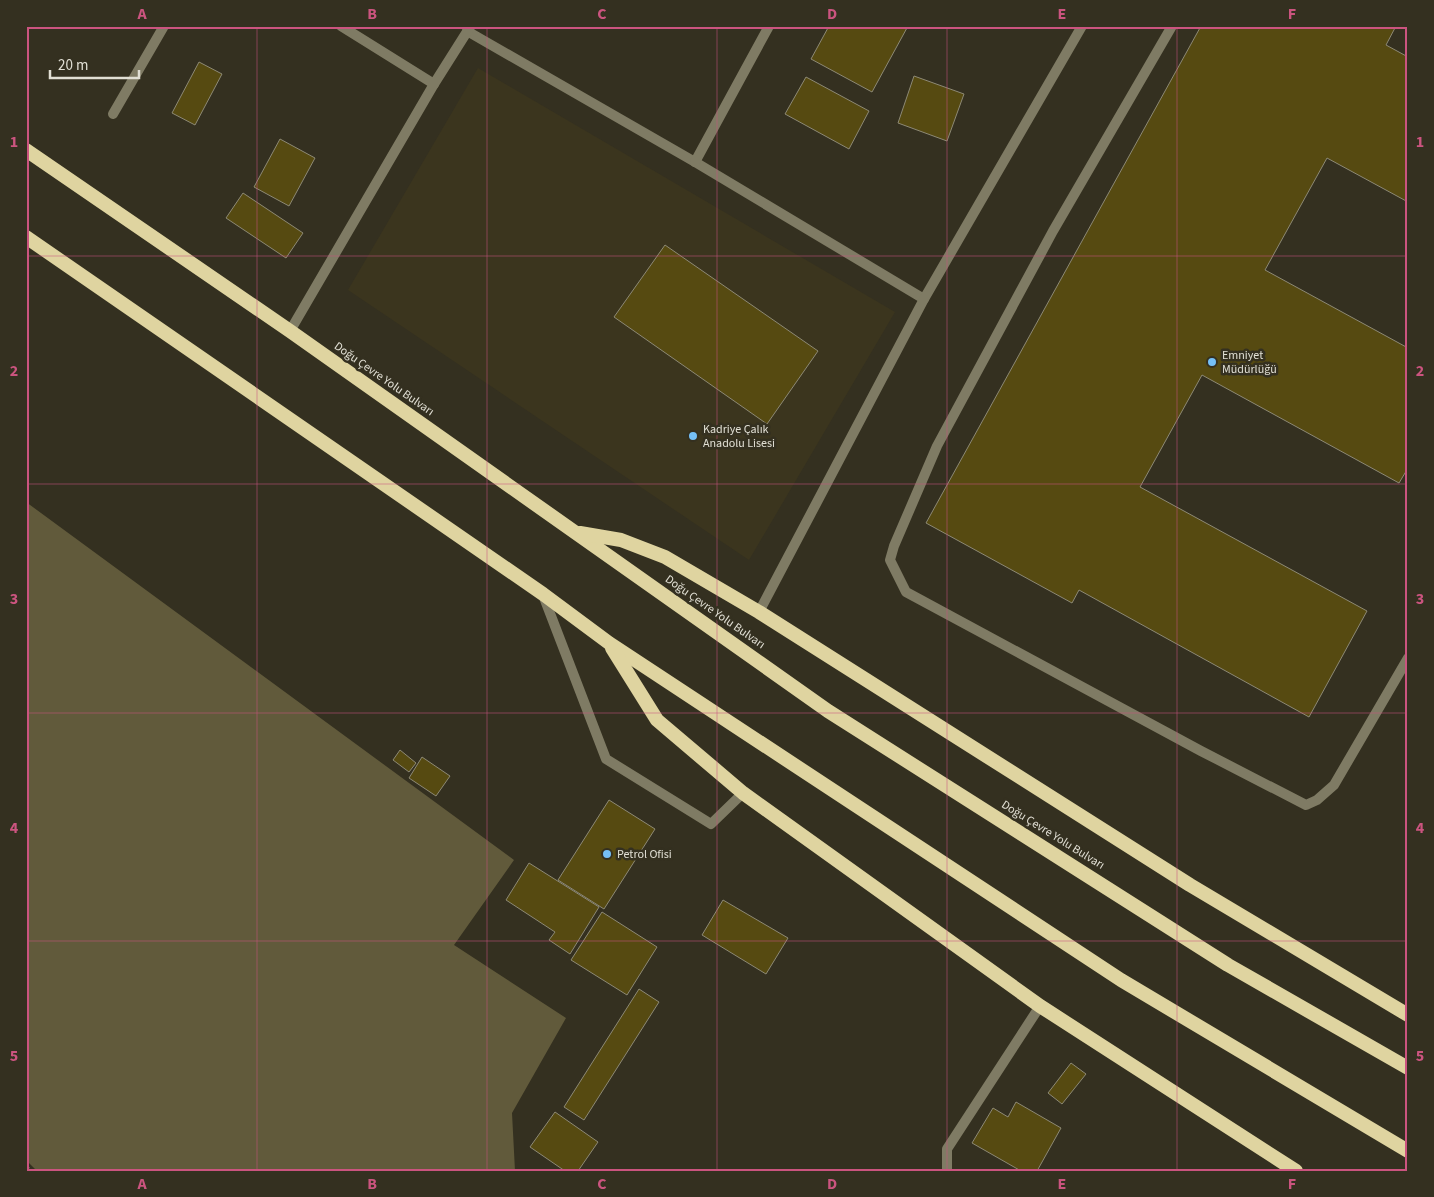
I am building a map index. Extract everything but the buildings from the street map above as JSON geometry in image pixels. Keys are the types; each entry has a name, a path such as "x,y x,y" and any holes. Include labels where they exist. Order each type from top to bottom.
{"highway":[{"name":"Doğu Çevre Yolu Bulvarı","path":"26,150 290,332 828,711 1228,965 1408,1068"},
{"path":"26,237 543,594 608,643 1121,980 1408,1151"},
{"path":"576,533 621,540 665,557 760,612 1190,885 1408,1015"},
{"path":"608,643 657,720 743,793 1040,1006 1280,1166 1296,1171"}],"street":[{"path":"113,114 164,26"},
{"path":"341,26 434,84"},
{"path":"695,162 769,26"},
{"path":"760,612 924,299 1082,26"},
{"path":"1172,26 1053,231 937,446 894,546 890,560 906,592 1201,751 1306,805 1317,800 1334,785 1408,658"},
{"path":"290,332 468,29 924,299"},
{"path":"543,594 606,759 711,824 743,793"},
{"path":"947,1171 947,1149 1040,1006"}],"path":[{"path":"26,1166 31,1171"}],"shaded area":[{"name":"Kadriye Çalık Anadolu Lisesi","path":"478,68 895,312 749,560 348,290"},
{"path":"26,502 514,860 454,945 566,1018 512,1113 515,1171 37,1171 26,1160"}],"place":[{"name":"Emniyet Müdürlüğü","path":"1212,362"},
{"name":"Kadriye Çalık Anadolu Lisesi","path":"693,436"},
{"name":"Petrol Ofisi","path":"607,854"}]}
